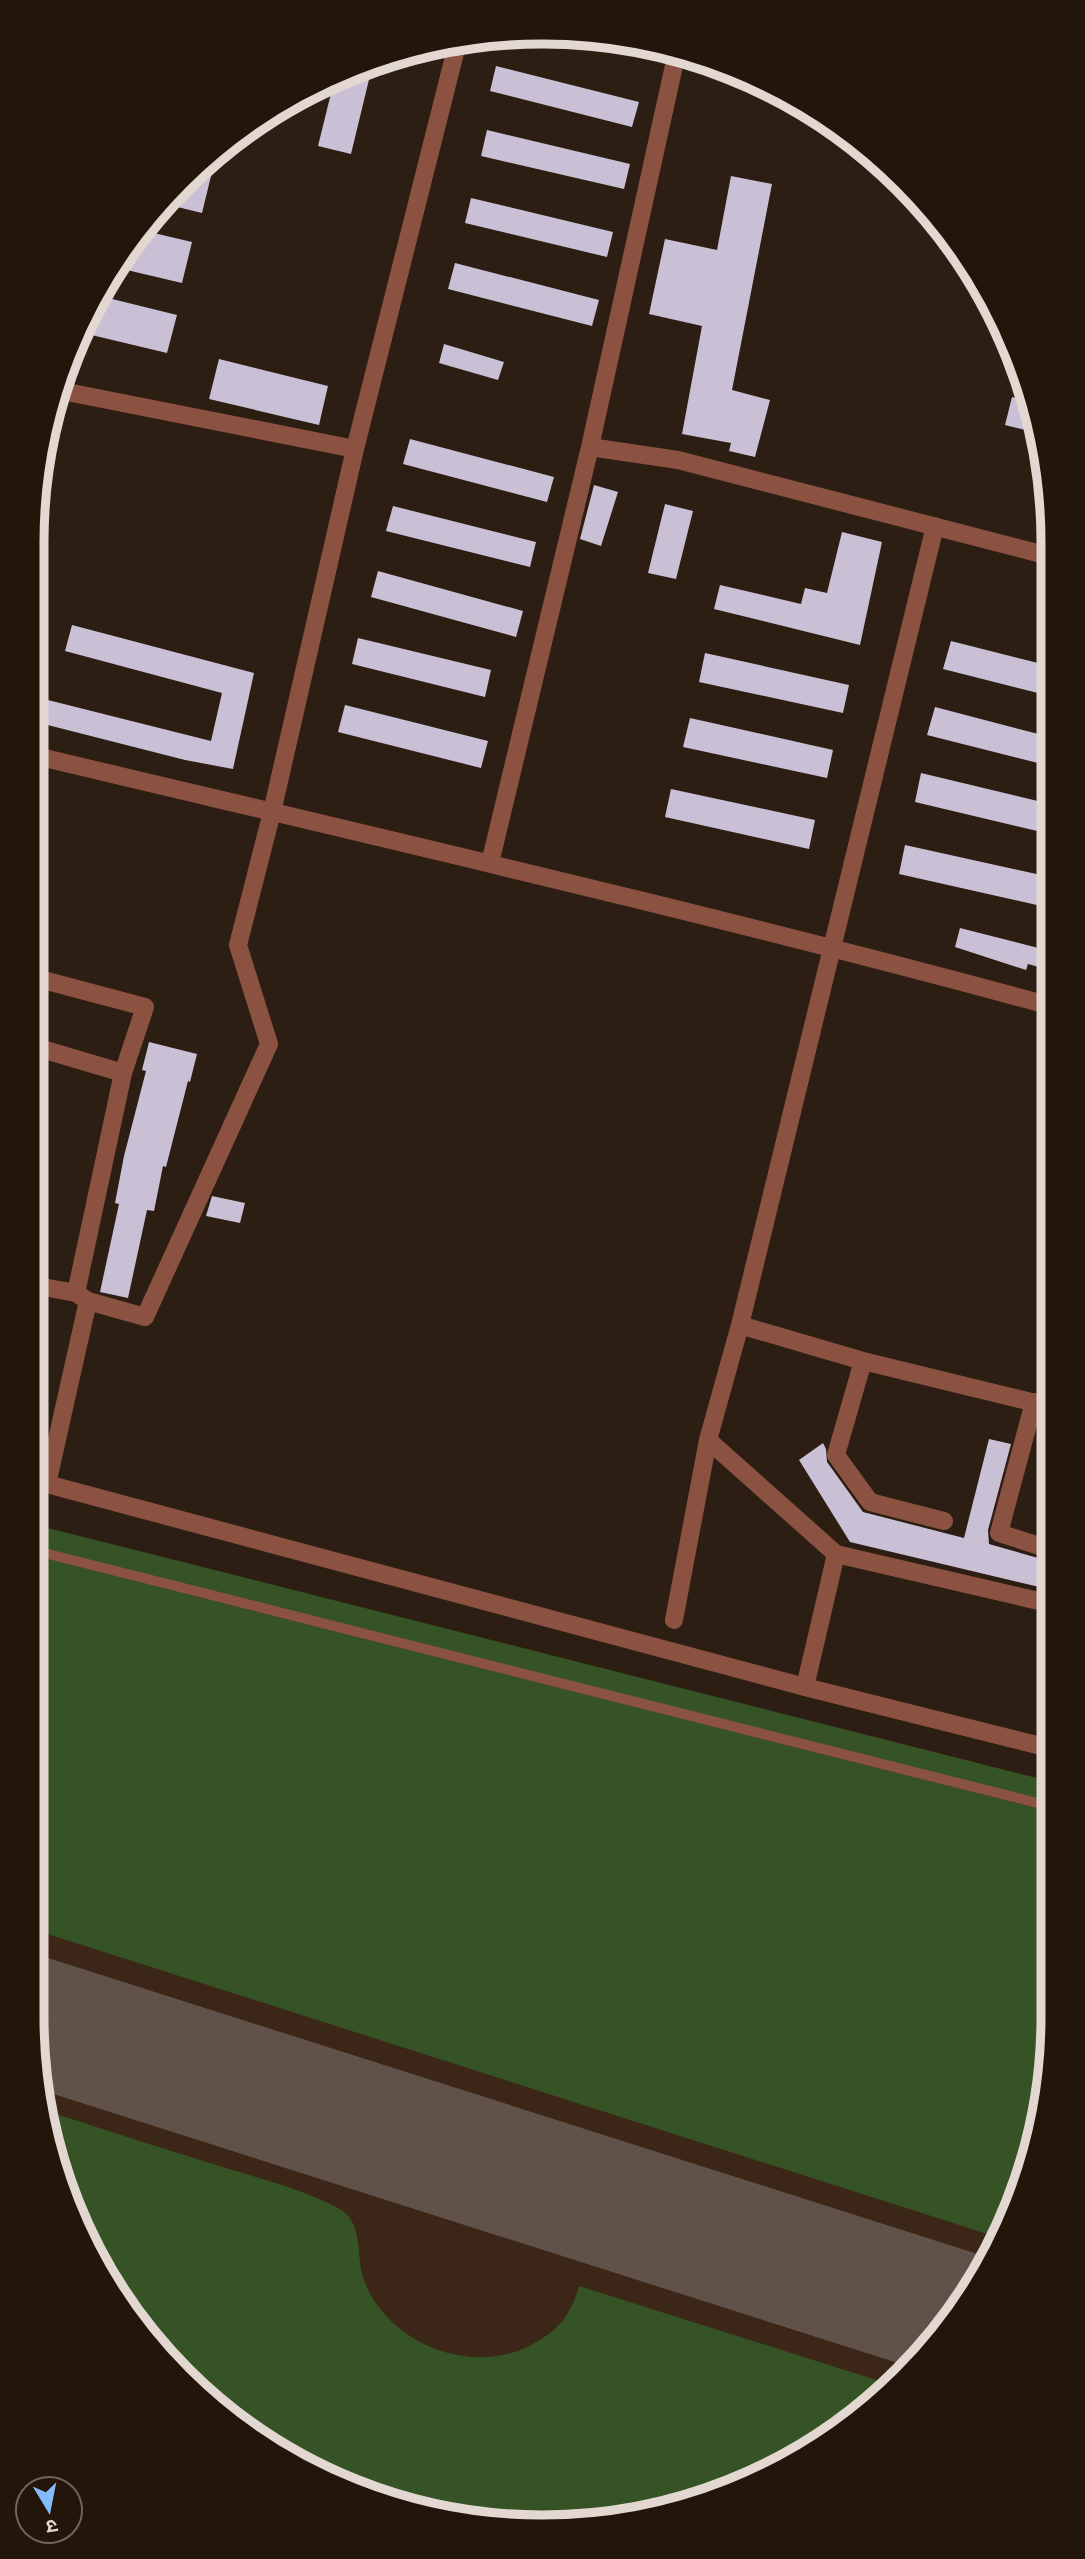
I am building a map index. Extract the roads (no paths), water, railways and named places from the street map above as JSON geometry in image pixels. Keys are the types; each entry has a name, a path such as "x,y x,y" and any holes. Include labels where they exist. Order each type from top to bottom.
{"street":[{"path":"44,1288 145,1317 269,1044 238,945 272,812 355,449 455,51"},
{"path":"490,863 590,447 675,62"},
{"path":"67,392 355,449"},
{"path":"590,447 678,460 1041,554"},
{"path":"674,1620 708,1440 740,1325 935,526"},
{"path":"44,758 832,946 1041,1003"},
{"path":"44,980 145,1007 124,1073 82,1297 44,1460"},
{"path":"44,1050 124,1073"},
{"path":"740,1325 863,1361 1041,1404"},
{"path":"863,1361 836,1455 870,1502 944,1521"},
{"path":"1034,1402 999,1533 1041,1546"},
{"path":"708,1440 836,1554 1041,1601"},
{"path":"44,1483 805,1687 1041,1746"},
{"path":"805,1687 836,1554"}],"lane":[{"path":"44,1553 1041,1804"}]}
